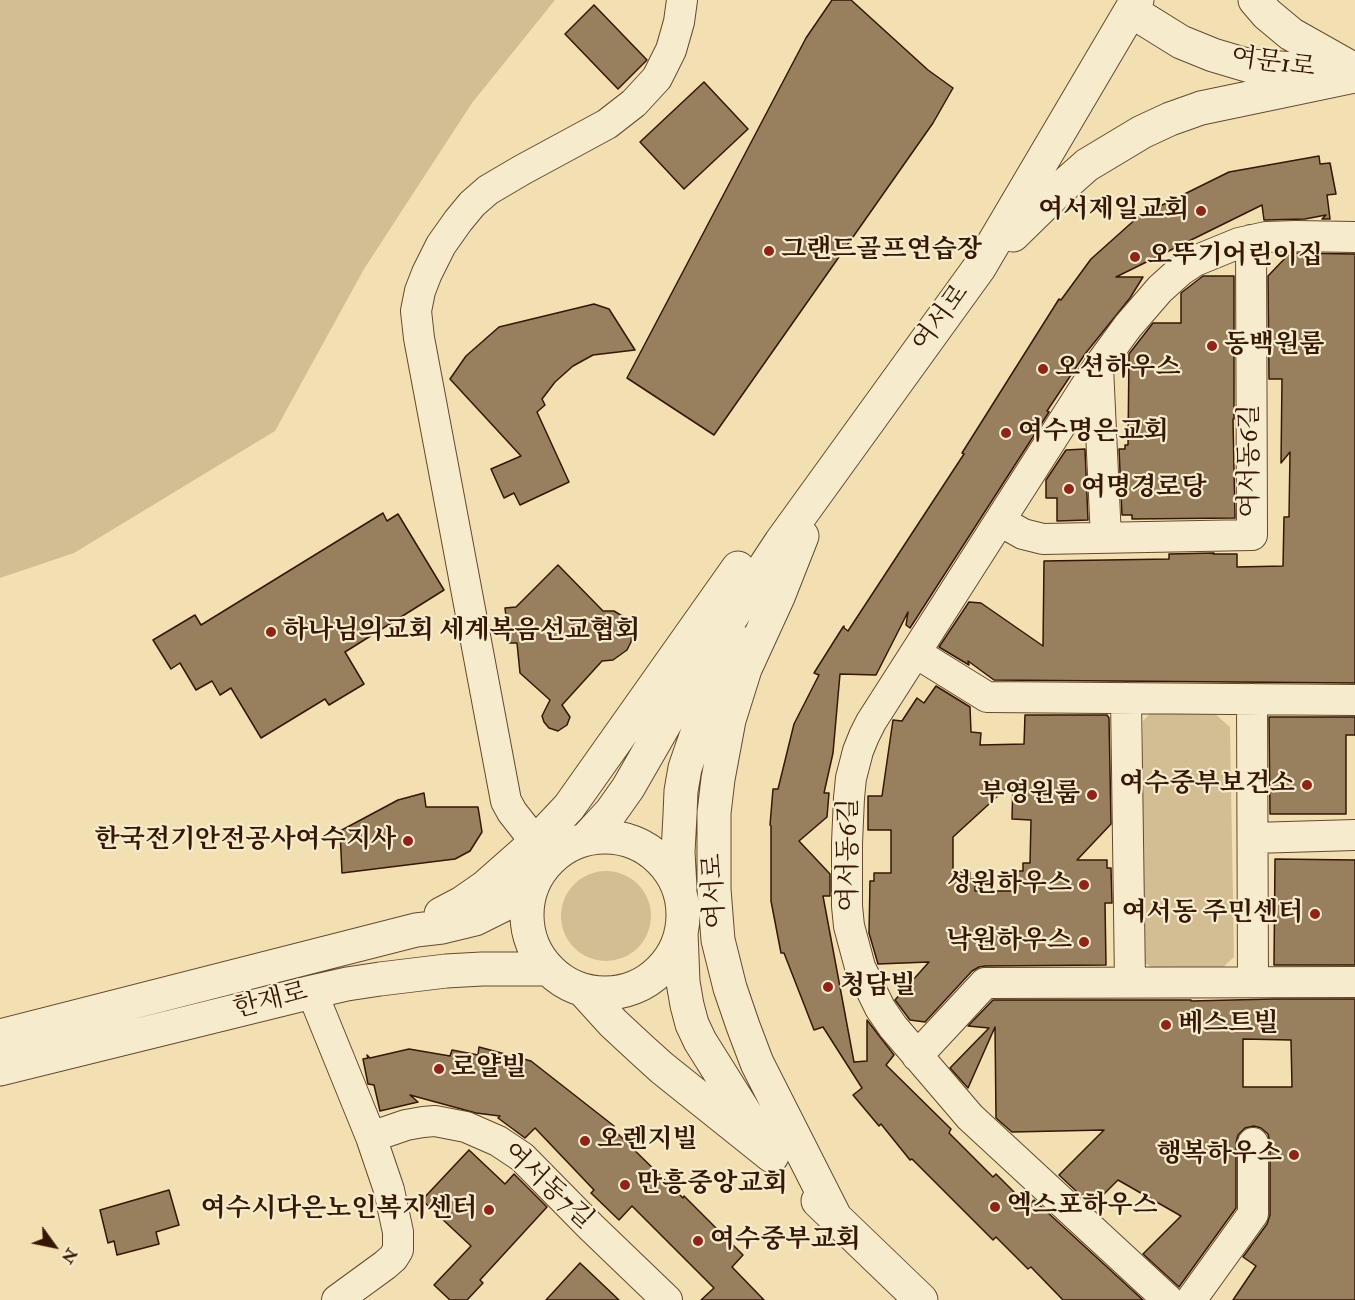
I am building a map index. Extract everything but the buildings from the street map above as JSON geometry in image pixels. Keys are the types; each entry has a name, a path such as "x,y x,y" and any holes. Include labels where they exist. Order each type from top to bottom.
{"street":[{"path":"543,851 506,801 419,338 416,311 420,291 441,245 472,204 488,190 607,124 634,103 657,78 671,50 682,0"},
{"path":"1255,0 1267,14 1291,34 1355,73"},
{"name":"여문1로","path":"1134,5 1181,42 1213,56 1250,66 1355,73"},
{"name":"여서로","path":"680,890 678,852 681,792 685,768 710,696 742,630 766,591 827,477 979,268 1134,5"},
{"path":"979,268 1087,165 1142,132 1170,118 1201,108 1355,73"},
{"name":"여서동6길","path":"1168,1300 978,1125 893,1028 880,1008 860,967 853,945 847,906 849,798 855,764 871,722 1098,367 1160,289 1195,261 1239,243 1266,237 1355,237"},
{"name":"여서동6길","path":"1000,521 1023,534 1043,539 1252,536 1251,240"},
{"path":"1098,367 1106,538"},
{"path":"416,930 543,851 567,846 587,838 606,836 626,839 644,846 659,857 671,872 680,890 684,911 681,932 675,952 662,969 645,982 626,990 605,994 584,991 564,982 548,969 535,951 528,930 527,908 532,887 539,872 543,851 569,807 742,563 787,548"},
{"name":"여서로","path":"587,838 628,789 690,680 787,548"},
{"name":"여서로","path":"787,548 778,597 745,669 729,720 714,813 714,889 718,940 730,988 743,1026 757,1063 835,1217"},
{"path":"916,652 987,698 1355,700"},
{"path":"1126,698 1130,982"},
{"path":"1252,699 1253,982"},
{"path":"1252,837 1355,836"},
{"name":"한재로","path":"0,1036 416,930 442,927 474,919 505,904 532,887"},
{"name":"여서로","path":"681,932 683,982 692,1024 700,1041 772,1156"},
{"name":"한재로","path":"0,1069 312,992 380,979 446,971 548,969"},
{"path":"917,1056 985,983 1355,982"},
{"name":"여서로","path":"584,991 641,1049 772,1156 921,1300"},
{"path":"312,992 371,1137 389,1190 398,1232 398,1250 393,1258 337,1300"},
{"name":"여서동7길","path":"371,1137 406,1125 435,1121 466,1126 498,1141 522,1157 667,1300"},
{"path":"1191,1300 1253,1214 1253,1143"}],"shaded area":[{"path":"0,0 555,0 472,103 364,269 275,431 74,553 0,578"},
{"path":"1154,709 1214,713 1230,727 1234,957 1215,975 1160,973 1142,961 1143,721"},
{"path":"606,871 623,875 638,884 647,899 651,916 647,933 638,948 623,957 606,961 589,957 574,948 565,933 561,916 565,899 574,884 589,875"}],"place":[{"name":"여서제일교회","path":"1201,211"},
{"name":"그랜드골프연습장","path":"769,251"},
{"name":"오뚜기어린이집","path":"1135,257"},
{"name":"동백원룸","path":"1212,346"},
{"name":"오션하우스","path":"1043,369"},
{"name":"여수명은교회","path":"1006,433"},
{"name":"여명경로당","path":"1069,489"},
{"name":"하나님의교회 세계복음선교협회","path":"271,632"},
{"name":"여수중부보건소","path":"1307,785"},
{"name":"부영원룸","path":"1092,795"},
{"name":"한국전기안전공사여수지사","path":"408,841"},
{"name":"성원하우스","path":"1084,885"},
{"name":"여서동 주민센터","path":"1315,914"},
{"name":"낙원하우스","path":"1084,942"},
{"name":"청담빌","path":"828,987"},
{"name":"베스트빌","path":"1166,1025"},
{"name":"로얄빌","path":"439,1069"},
{"name":"오렌지빌","path":"585,1141"},
{"name":"행복하우스","path":"1294,1155"},
{"name":"만흥중앙교회","path":"625,1185"},
{"name":"엑스포하우스","path":"995,1207"},
{"name":"여수시다은노인복지센터","path":"489,1210"},
{"name":"여수중부교회","path":"698,1241"}]}
